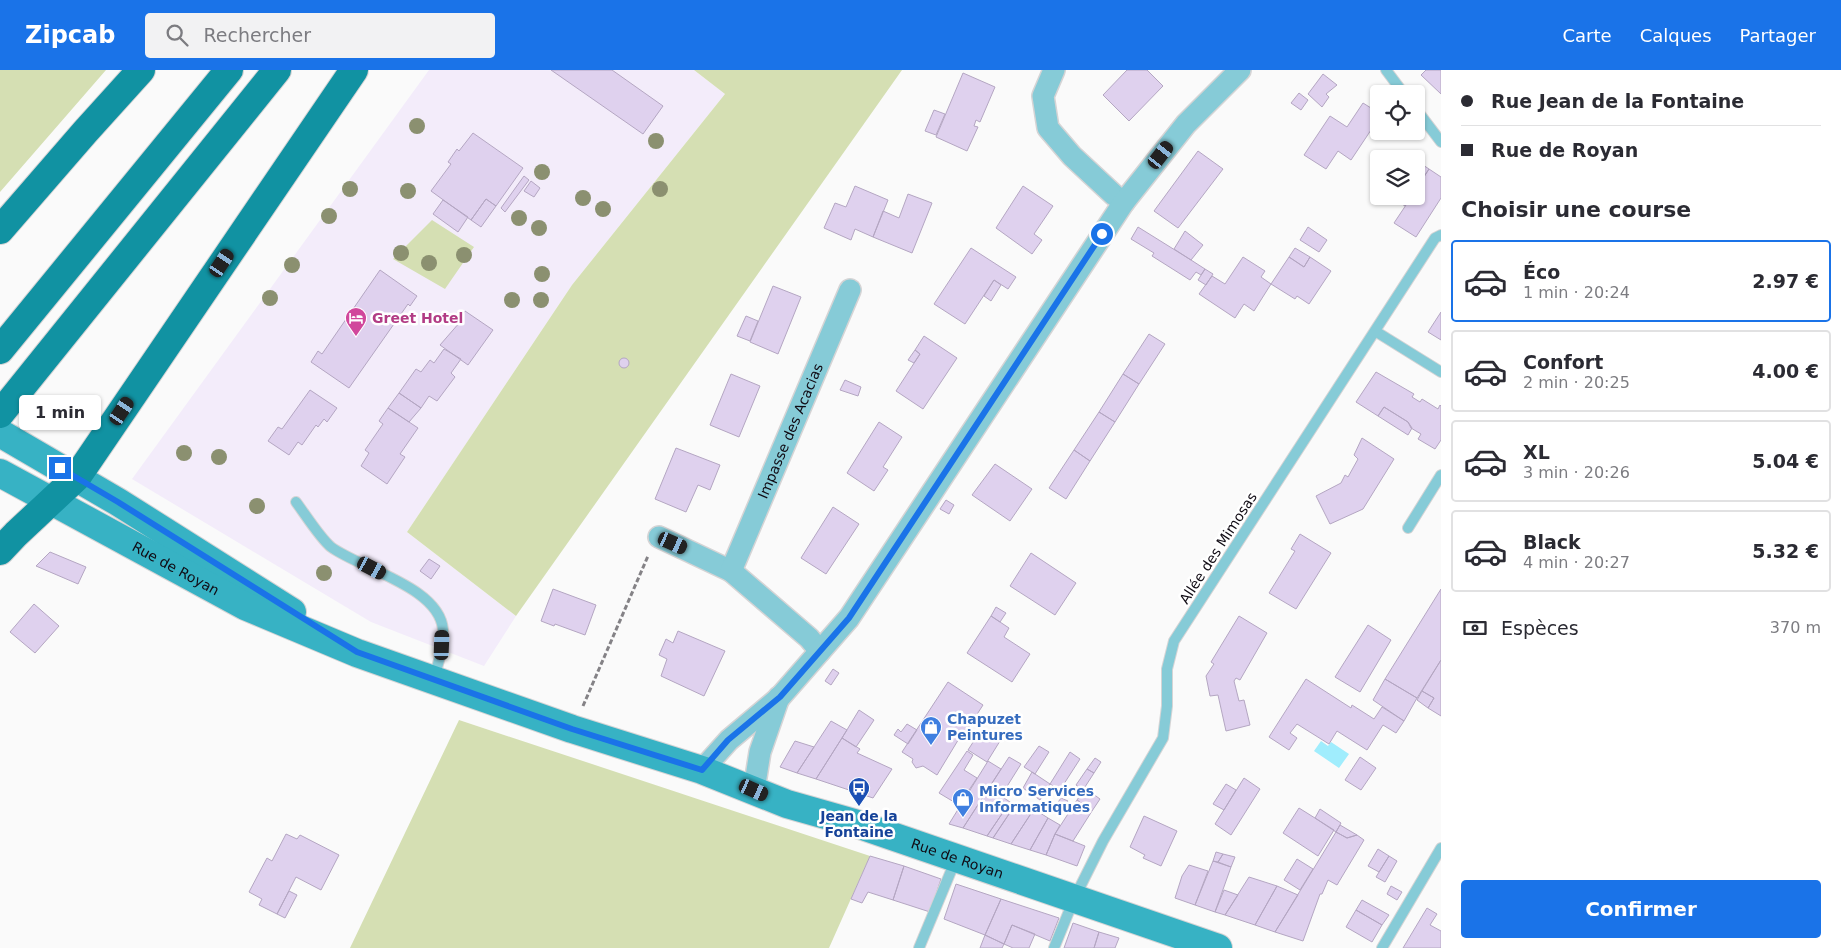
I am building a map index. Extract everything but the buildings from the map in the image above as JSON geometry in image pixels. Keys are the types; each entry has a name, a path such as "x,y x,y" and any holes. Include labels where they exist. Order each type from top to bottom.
{"highway":[{"path":"0,230 141,70"},
{"path":"0,350 229,70"},
{"path":"0,414 277,70"},
{"path":"0,551 77,477 354,70"}],"main road":[{"name":"Rue de Royan","path":"0,433 118,502 357,652"},
{"name":"Rue de Royan","path":"0,473 245,606 357,652 572,729 702,770 787,804 854,823 1218,948"}],"street":[{"path":"1054,70 1043,96 1048,128 1072,156 1124,202"},
{"path":"702,770 728,740 780,697 849,618 1124,202 1186,124 1240,70"},
{"name":"Impasse des Acacias","path":"731,571 850,290"},
{"path":"659,537 731,571 809,638 820,651"},
{"path":"754,790 760,752 780,697"}],"lane":[{"path":"1386,70 1397,85"},
{"path":"1425,121 1441,142"},
{"name":"Allée des Mimosas","path":"1054,948 1074,899 1103,840 1163,738 1167,706 1167,669 1174,642 1435,238 1441,235"},
{"path":"1375,331 1441,372"},
{"path":"1408,528 1441,475"},
{"path":"296,502 329,545 346,556 408,587 430,603 439,617 443,629 442,645 434,681"},
{"path":"1382,948 1441,848"},
{"path":"919,948 956,858"}],"path":[{"path":"572,729 593,685 648,556 659,537"}],"shaded area":[{"path":"429,70 694,70 725,94 572,285 407,532 516,616 484,666 371,622 132,479"}],"green space":[{"path":"0,70 106,70 0,192"},
{"path":"694,70 902,70 516,616 407,532 572,285 725,94"},
{"path":"432,220 474,247 445,289 393,259"},
{"path":"459,720 870,856 829,948 350,948"}],"water":[{"path":"1321,741 1328,746 1331,742 1349,754 1339,768 1314,751"}],"place":[{"name":"Greet Hotel","path":"356,337"},
{"name":"Chapuzet Peintures","path":"931,746"},
{"name":"Jean de la Fontaine","path":"859,807"},
{"name":"Micro Services Informatiques","path":"963,818"}],"route":[{"path":"60,468 118,502 357,652 572,729 702,770 728,740 780,697 849,618 1102,234"}]}
